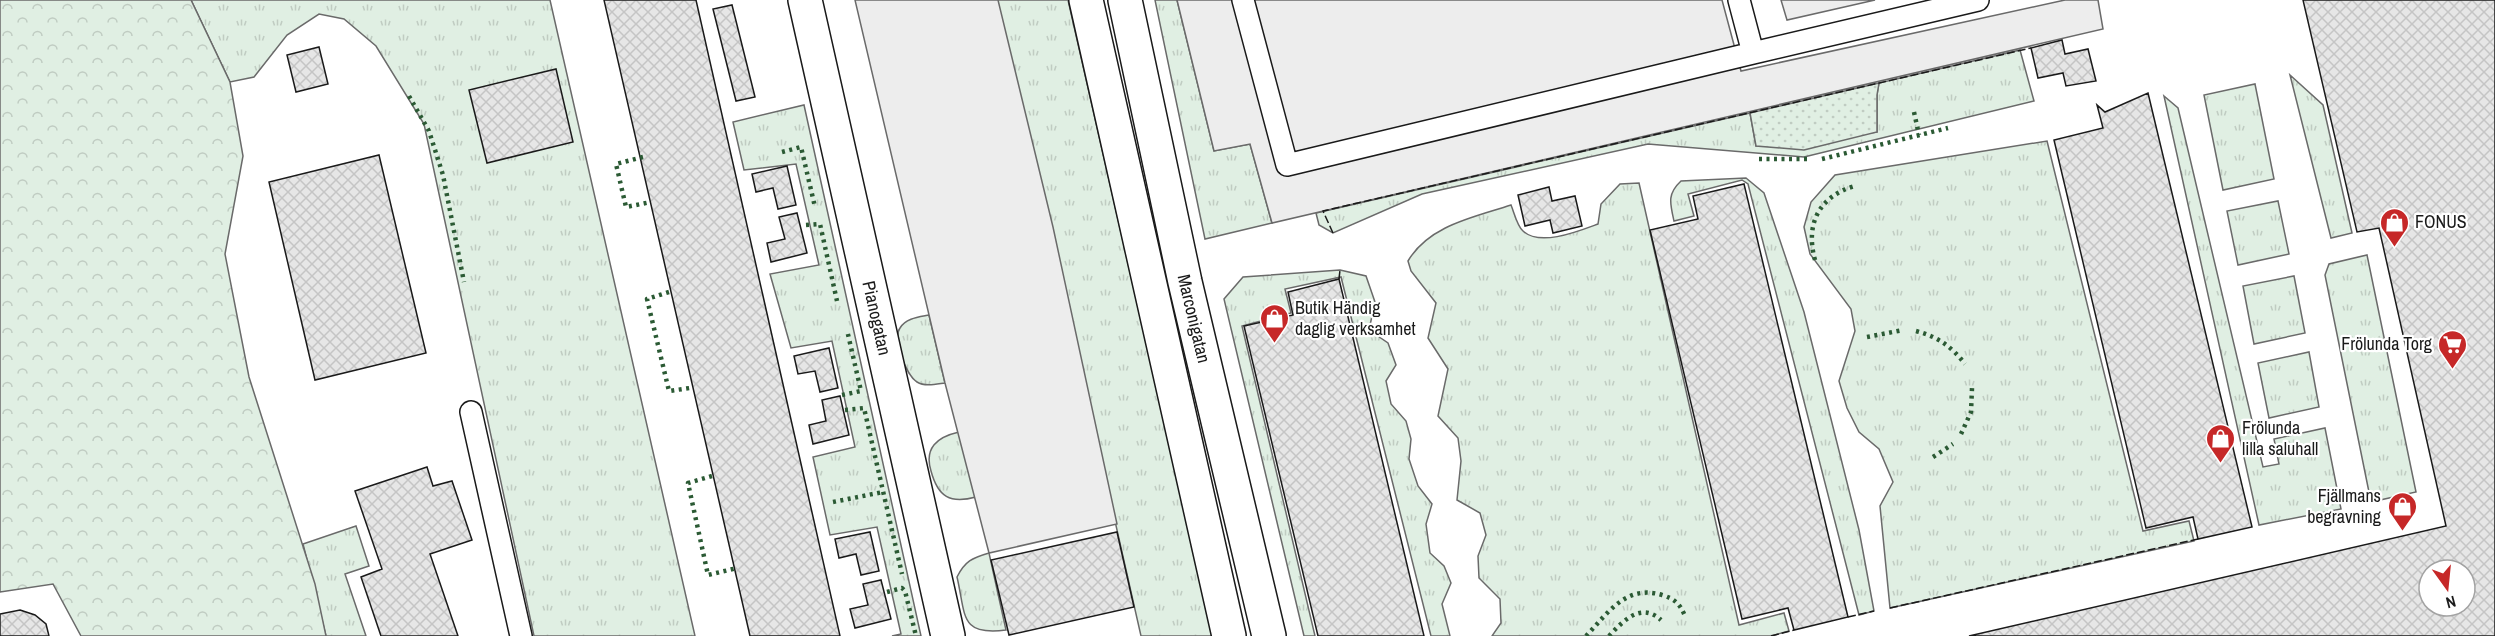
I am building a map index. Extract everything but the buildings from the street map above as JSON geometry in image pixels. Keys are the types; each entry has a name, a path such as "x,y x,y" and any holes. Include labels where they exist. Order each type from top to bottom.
{"street":[{"name":"Pianogatan","path":"805,0 948,636"},
{"name":"Marconigatan","path":"1086,0 1229,636"},
{"name":"Marconigatan","path":"1125,0 1185,282 1269,636"}],"lane":[{"path":"1243,0 1287,165 1978,0"},
{"path":"1739,0 1753,53"},
{"path":"471,412 521,636"}],"green space":[{"path":"0,0 191,0 230,82 243,156 225,254 249,377 315,584 326,636 81,636 53,584 0,592"},
{"path":"191,0 550,0 695,636 534,636 424,124 376,46 344,19 319,14 287,35 254,77 230,82"},
{"path":"997,0 1068,0 1213,636 1141,636"},
{"path":"1155,0 1177,0 1214,151 1250,144 1272,223 1205,239"},
{"path":"2020,50 2034,101 1804,157 1648,144 1422,194 1333,233 1319,225 1316,213 1750,113 1756,146 1877,132 1879,83"},
{"path":"2290,75 2323,105 2352,233 2331,238"},
{"path":"1879,83 1877,132 1804,150 1756,146 1750,113"},
{"path":"2255,84 2274,179 2223,190 2204,95"},
{"path":"2164,96 2178,108 2263,467 2279,464 2274,439 2325,428 2341,509 2259,525"},
{"path":"804,105 921,636 892,636 901,634 877,527 830,535 813,457 855,447 832,341 791,348 770,274 819,265 796,164 744,170 733,122"},
{"path":"2047,141 2143,531 2189,521 2194,541 1890,608 1880,506 1893,482 1879,449 1859,432 1847,408 1839,381 1855,331 1851,309 1810,254 1804,227 1811,202 1835,175"},
{"path":"1746,178 1764,193 1804,312 1859,530 1874,611 1859,615 1748,184 1742,180 1688,194 1694,216 1674,221 1671,199 1673,190 1681,181"},
{"path":"1639,183 1739,625 1784,613 1789,631 1771,636 1492,636 1501,623 1500,599 1479,578 1478,556 1486,535 1480,513 1457,500 1461,461 1458,438 1438,416 1448,369 1428,338 1436,303 1411,271 1408,261 1417,249 1440,231 1468,218 1511,205 1519,226 1530,236 1549,238 1581,230 1598,224 1601,204 1620,184"},
{"path":"2278,201 2289,254 2238,265 2227,211"},
{"path":"2367,255 2416,492 2371,502 2325,275 2329,264"},
{"path":"1340,270 1366,276 1375,302 1369,330 1388,343 1396,365 1386,381 1391,404 1406,421 1411,439 1409,459 1418,486 1432,504 1426,524 1430,553 1444,566 1451,583 1442,604 1450,636 1431,636 1341,277 1285,289 1291,313 1242,326 1315,636 1304,636 1224,299 1243,277"},
{"path":"2294,276 2305,333 2254,344 2243,286"},
{"path":"929,315 945,383 927,385 917,382 909,372 901,356 898,333 906,322"},
{"path":"2309,352 2319,407 2269,418 2258,363"},
{"path":"959,432 976,497 959,500 946,496 937,487 931,471 929,456 939,440"},
{"path":"356,526 369,566 345,574 366,636 326,636 303,544"},
{"path":"989,553 1006,630 980,630 972,626 964,612 957,577 970,561"}],"shaded area":[{"path":"855,0 998,0 1053,227 1117,524 989,553 945,383"},
{"path":"1177,0 1722,0 1741,71 2065,0 2098,0 2103,29 1272,223 1250,144 1214,151"},
{"path":"1781,0 1875,0 1787,20"}],"hedge":[{"path":"409,96 429,131 443,175 464,282"},
{"path":"1914,112 1919,135"},
{"path":"1822,159 1948,128"},
{"path":"782,152 801,147 815,207"},
{"path":"643,157 616,164 626,207 651,202"},
{"path":"1759,159 1807,159"},
{"path":"1815,260 1812,235 1818,213 1832,197 1855,186"},
{"path":"806,225 820,224 837,301"},
{"path":"669,292 647,299 669,391 690,388"},
{"path":"842,395 861,391 847,330"},
{"path":"1867,337 1903,330"},
{"path":"1916,331 1943,343 1965,364"},
{"path":"1961,434 1971,412 1972,388"},
{"path":"845,410 864,408 902,574"},
{"path":"1933,457 1953,444"},
{"path":"712,476 688,483 708,575 737,568"},
{"path":"833,502 883,492"},
{"path":"887,592 902,588 905,591 916,636"},
{"path":"1586,636 1610,610 1628,597 1638,594 1649,593 1670,598 1679,605 1685,616"},
{"path":"1609,636 1633,615 1647,613 1661,620"}],"fence":[{"path":"1333,233 1323,211 2031,48"},
{"path":"1339,279 1340,270"},
{"path":"1890,608 2198,539"},
{"path":"1848,617 1874,611"},
{"path":"1771,636 1794,630"}],"place":[{"name":"FONUS","path":"2394,248"},
{"name":"Butik Händig daglig verksamhet","path":"1274,344"},
{"name":"Frölunda Torg","path":"2453,370"},
{"name":"Frölunda lilla saluhall","path":"2221,464"},
{"name":"Fjällmans begravning","path":"2402,532"}]}
